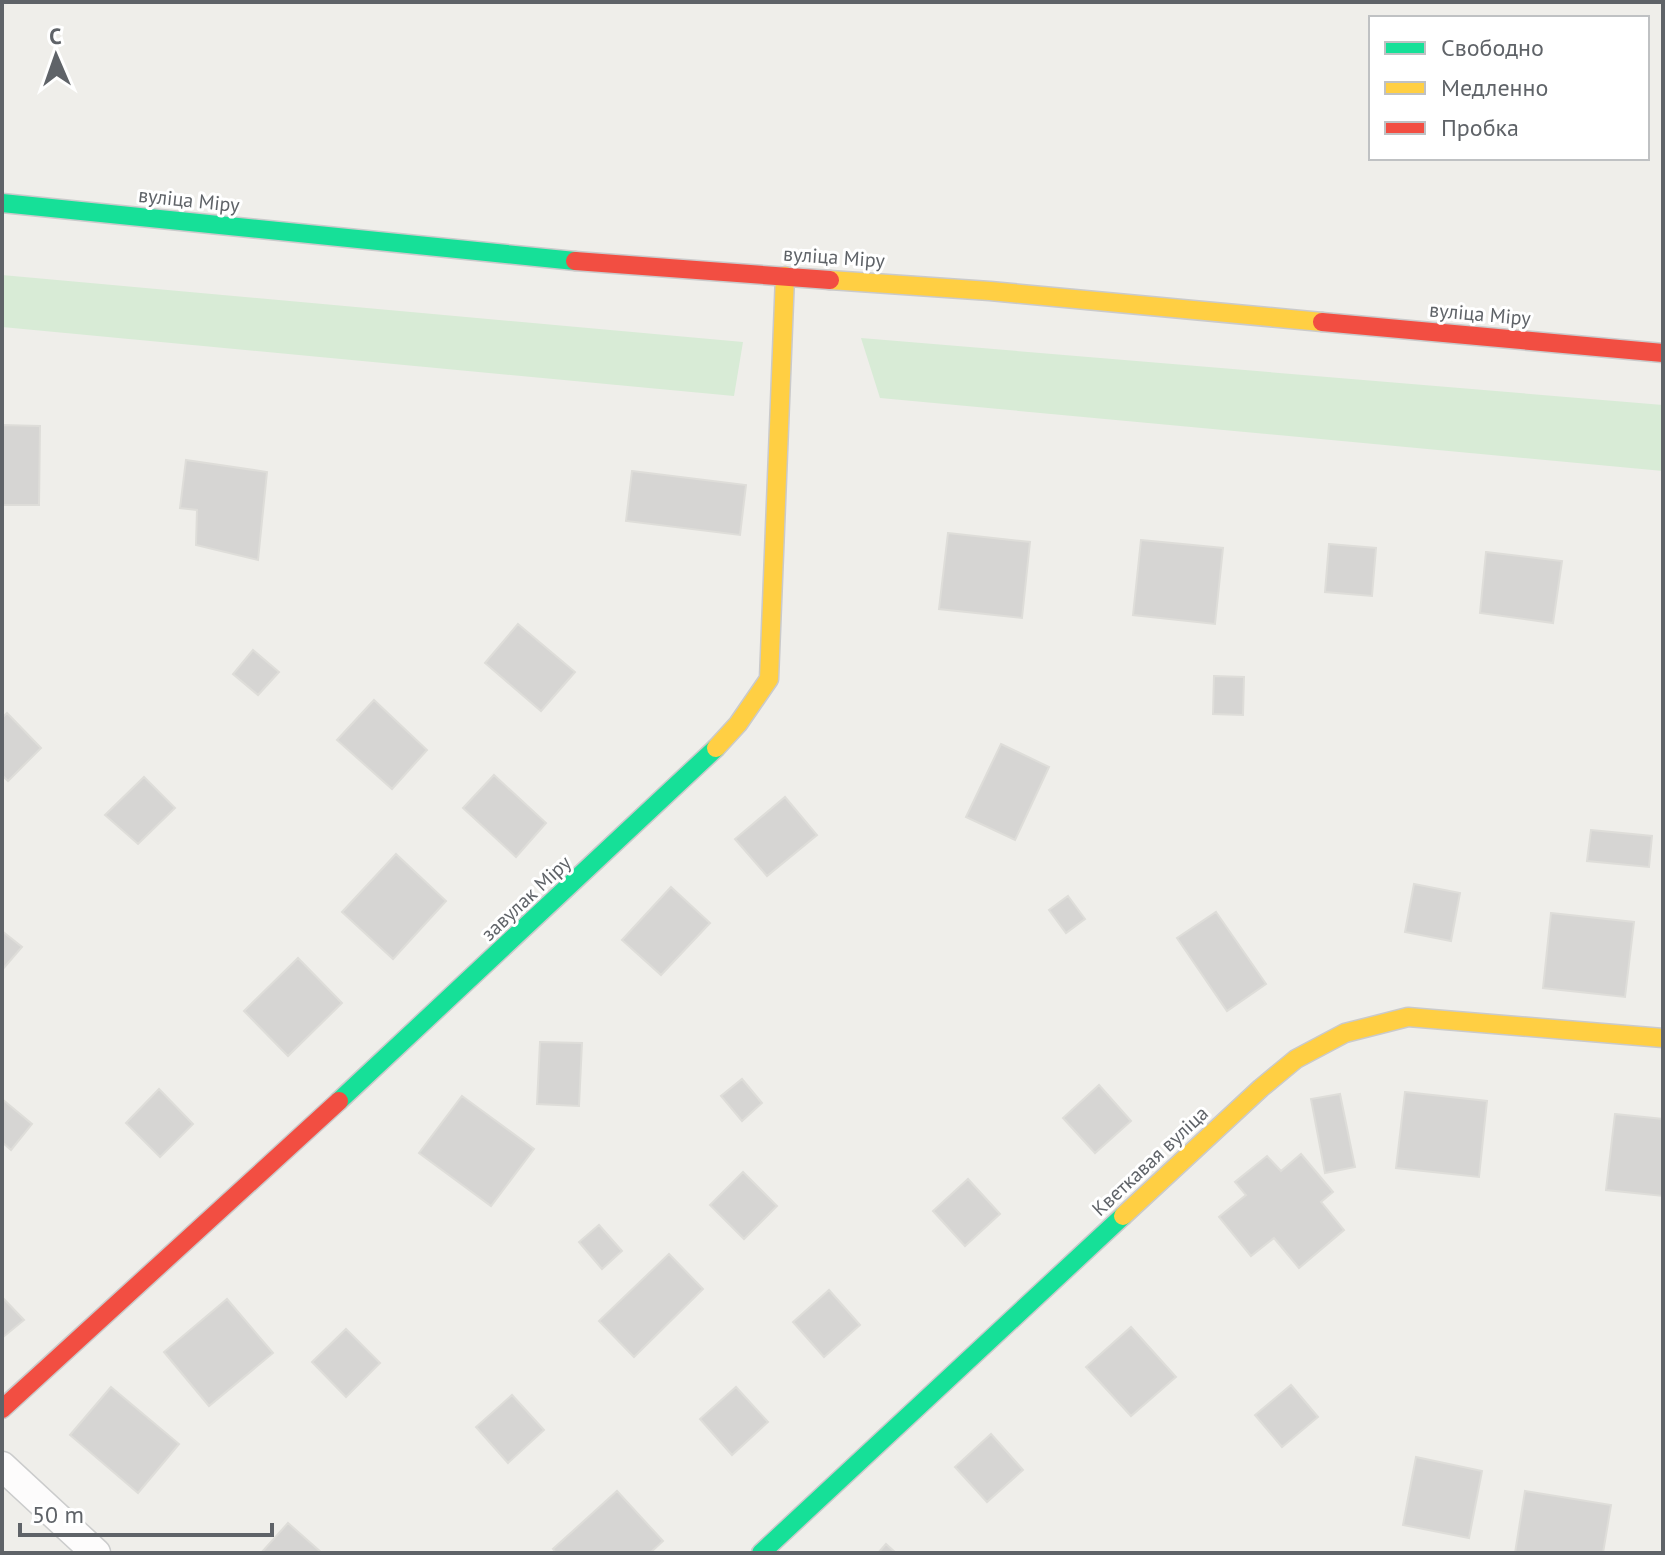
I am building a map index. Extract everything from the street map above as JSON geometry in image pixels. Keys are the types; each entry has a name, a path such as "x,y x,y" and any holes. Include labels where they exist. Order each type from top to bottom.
{"street":[{"name":"вуліца Міру","path":"2,203 515,257 990,291 1663,353"},
{"name":"завулак Міру","path":"2,1409 395,1050 692,772 738,724 754,701 769,679 785,276"},
{"name":"Кветкавая вуліца","path":"761,1553 1261,1088 1296,1059 1345,1033 1408,1017 1663,1038"},
{"path":"2,1466 96,1553"}],"green space":[{"path":"2,275 743,342 734,396 2,327"},
{"path":"861,338 1663,405 1663,471 880,398"}],"building":[{"path":"2,425 40,426 39,505 2,505"},
{"path":"186,460 267,472 258,560 196,545 197,510 180,508"},
{"path":"632,471 746,485 740,535 626,521"},
{"path":"948,533 1030,542 1022,618 939,609"},
{"path":"1141,540 1223,548 1215,624 1133,615"},
{"path":"1329,544 1376,548 1372,596 1325,592"},
{"path":"1486,552 1562,561 1553,623 1480,613"},
{"path":"518,624 575,672 541,711 485,663"},
{"path":"253,650 279,672 258,695 233,674"},
{"path":"1214,676 1244,677 1243,715 1213,714"},
{"path":"374,700 427,750 392,789 337,740"},
{"path":"7,713 41,748 8,781 2,775 2,718"},
{"path":"1001,744 1049,767 1015,840 966,817"},
{"path":"494,775 546,823 516,857 463,808"},
{"path":"144,777 175,808 138,844 105,815"},
{"path":"785,797 817,835 767,876 735,839"},
{"path":"1591,830 1652,836 1649,867 1587,861"},
{"path":"396,854 446,901 393,959 342,912"},
{"path":"1414,884 1460,893 1451,941 1405,932"},
{"path":"671,887 710,923 661,975 622,940"},
{"path":"1068,896 1085,919 1066,933 1049,910"},
{"path":"1216,912 1266,984 1227,1011 1177,938"},
{"path":"1551,913 1634,922 1625,997 1543,988"},
{"path":"2,931 22,947 2,970"},
{"path":"298,958 342,1003 288,1056 244,1011"},
{"path":"540,1042 582,1043 579,1106 537,1104"},
{"path":"742,1079 762,1103 742,1121 721,1096"},
{"path":"1099,1085 1131,1121 1095,1153 1063,1118"},
{"path":"159,1089 193,1124 160,1157 126,1123"},
{"path":"1405,1092 1487,1101 1479,1177 1396,1168"},
{"path":"1340,1094 1355,1167 1325,1173 1311,1099"},
{"path":"462,1096 534,1149 491,1206 419,1153"},
{"path":"2,1099 32,1124 11,1150 2,1142"},
{"path":"1615,1114 1663,1119 1663,1196 1606,1190"},
{"path":"1301,1154 1333,1192 1321,1202 1344,1230 1299,1268 1274,1238 1251,1256 1219,1217 1246,1195 1235,1182 1267,1156 1281,1171"},
{"path":"743,1172 777,1206 744,1239 710,1205"},
{"path":"968,1179 1000,1214 965,1246 933,1211"},
{"path":"599,1225 622,1251 602,1269 579,1242"},
{"path":"669,1254 703,1289 634,1357 599,1321"},
{"path":"829,1290 860,1325 824,1357 793,1322"},
{"path":"2,1297 24,1320 2,1338"},
{"path":"227,1299 273,1353 209,1406 164,1352"},
{"path":"1131,1327 1176,1377 1131,1416 1086,1367"},
{"path":"346,1329 380,1363 346,1397 312,1362"},
{"path":"1291,1385 1318,1417 1282,1447 1255,1415"},
{"path":"111,1387 179,1444 138,1493 70,1435"},
{"path":"736,1387 768,1422 732,1455 700,1419"},
{"path":"512,1395 544,1430 508,1463 476,1427"},
{"path":"991,1434 1023,1470 987,1502 955,1467"},
{"path":"1416,1457 1482,1471 1469,1538 1403,1525"},
{"path":"617,1491 663,1541 650,1553 556,1553 553,1549"},
{"path":"1525,1491 1611,1505 1603,1553 1515,1553"},
{"path":"288,1523 322,1553 261,1553"},
{"path":"886,1544 896,1553 878,1553"}],"traffic: fast":[{"path":"2,203 575,261"},
{"path":"339,1101 716,748"},
{"path":"761,1553 1123,1216"}],"traffic: slow":[{"path":"716,748 738,724 769,679 785,276"},
{"path":"830,280 990,291 1322,322"},
{"path":"1123,1216 1296,1059 1345,1033 1408,1017 1663,1038"}],"traffic: jam":[{"path":"575,261 830,280"},
{"path":"1322,322 1663,353"},
{"path":"2,1409 339,1101"}]}
